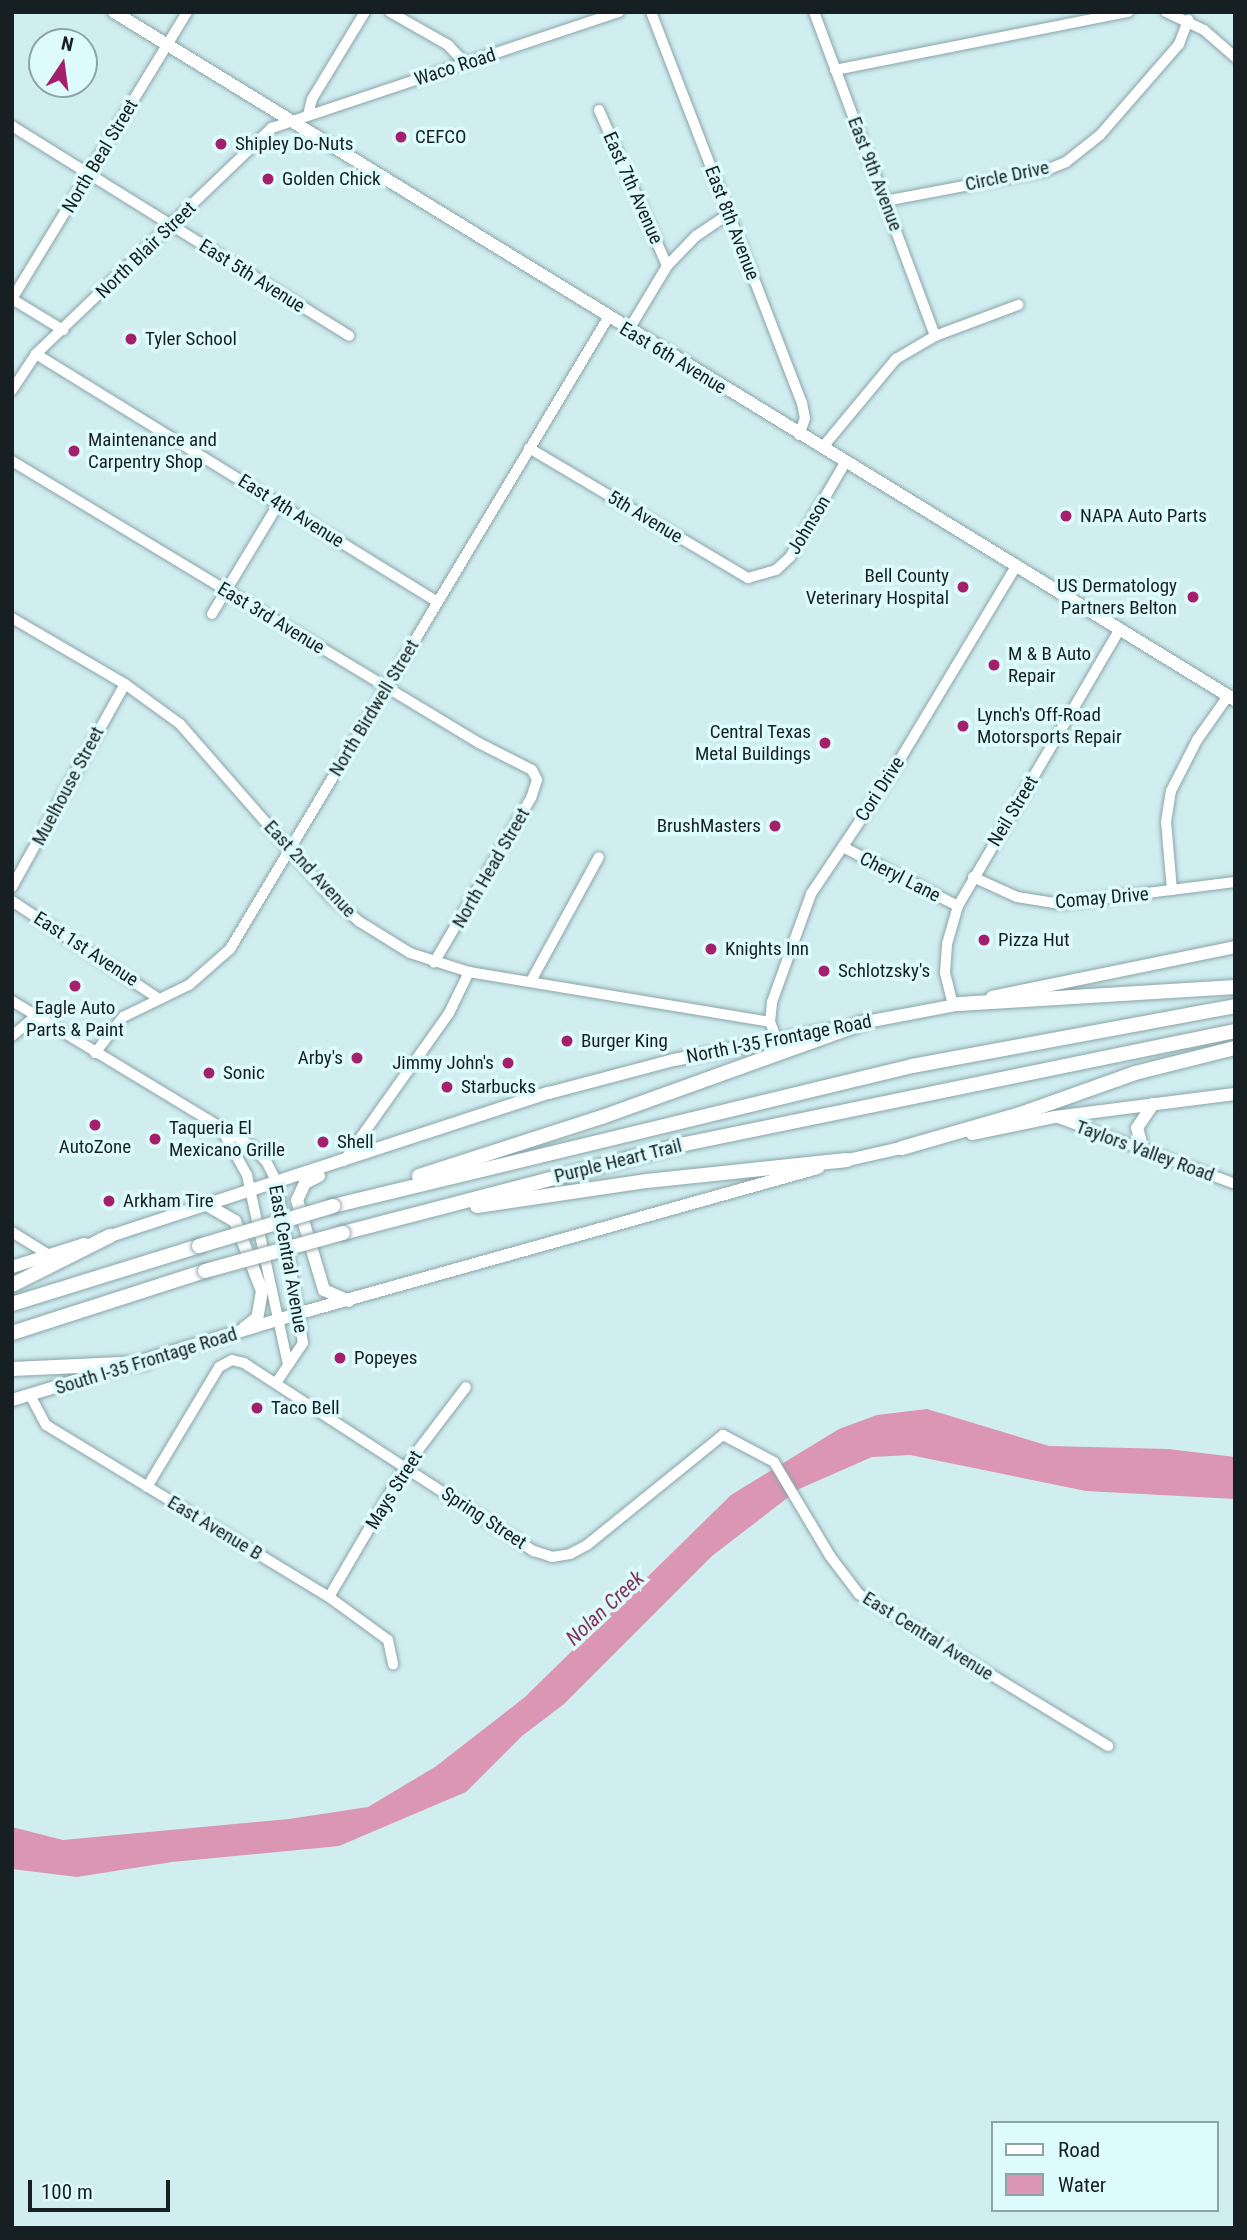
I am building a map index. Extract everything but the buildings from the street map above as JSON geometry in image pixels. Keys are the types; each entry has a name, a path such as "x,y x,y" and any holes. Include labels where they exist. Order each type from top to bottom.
{"highway":[{"path":"956,1005 1235,987"},
{"name":"Purple Heart Trail","path":"12,1304 377,1194 900,1069 1235,1006"},
{"path":"377,1194 444,1165 576,1126 867,1021"},
{"name":"Purple Heart Trail","path":"12,1333 205,1271 685,1144 1235,1031"},
{"path":"902,1148 1020,1114 1135,1073 1235,1048"},
{"path":"399,1218 635,1182 847,1160"},
{"path":"12,1285 110,1236"},
{"path":"12,1369 144,1363"}],"main road":[{"name":"East 6th Avenue","path":"114,12 628,331 1231,698"},
{"name":"North I-35 Frontage Road","path":"252,1191 494,1110 626,1071 1235,947"},
{"path":"279,1320 847,1160 1055,1117 1235,1094"},
{"path":"1143,1150 1137,1128 1153,1104"},
{"path":"343,1162 305,1183 297,1200 324,1290 349,1301"},
{"path":"12,1267 252,1191"},
{"path":"206,1205 235,1221 262,1291 257,1318 215,1341"},
{"name":"South I-35 Frontage Road","path":"12,1400 144,1363 279,1320"}],"street":[{"name":"North Beal Street","path":"12,299 187,12"},
{"path":"308,115 312,99 365,12"},
{"path":"390,12 447,45 466,64"},
{"name":"Waco Road","path":"289,121 619,12"},
{"name":"East 8th Avenue","path":"651,12 802,403 805,418 799,435"},
{"name":"East 9th Avenue","path":"814,12 935,336"},
{"path":"835,70 1128,12"},
{"path":"1166,12 1188,20 1235,57"},
{"name":"Circle Drive","path":"885,201 1044,171 1066,162 1100,135 1179,44 1188,20"},
{"name":"East 7th Avenue","path":"599,110 667,265"},
{"name":"North Blair Street","path":"12,390 36,354 272,128 289,121"},
{"name":"East 5th Avenue","path":"12,126 349,336"},
{"path":"628,331 667,265 696,236 729,214"},
{"path":"12,299 63,330"},
{"path":"822,448 896,359 935,336 1018,305"},
{"name":"North Birdwell Street","path":"95,1053 123,1017 200,977 230,949 608,318"},
{"name":"East 4th Avenue","path":"36,354 437,602"},
{"name":"5th Avenue","path":"529,448 732,572 762,576"},
{"name":"East 3rd Avenue","path":"12,461 386,688 532,771"},
{"name":"Johnson","path":"762,576 790,558 845,463"},
{"path":"212,614 279,503"},
{"name":"Cori Drive","path":"771,1022 772,1002 803,911 1016,566"},
{"name":"East 2nd Avenue","path":"12,618 125,684 180,724 289,851 360,922 434,963 469,972 771,1022"},
{"name":"Neil Street","path":"956,1005 946,953 958,906 1119,629"},
{"name":"Muelhouse Street","path":"12,887 125,684"},
{"path":"1172,890 1166,822 1171,791 1197,740 1231,698"},
{"name":"North Head Street","path":"434,963 531,798 537,780 532,771"},
{"name":"Cheryl Lane","path":"843,847 958,906"},
{"path":"531,981 599,857"},
{"name":"Comay Drive","path":"973,877 1037,902 1091,902 1235,881"},
{"name":"East 1st Avenue","path":"12,901 159,999"},
{"path":"343,1162 449,1013 469,972"},
{"name":"East Central Avenue","path":"12,1001 251,1146 277,1183 303,1343 276,1383"},
{"path":"12,1036 36,1016"},
{"path":"771,1022 777,1040"},
{"name":"Taylors Valley Road","path":"1055,1117 1235,1184"},
{"name":"East Central Avenue","path":"222,1129 252,1191 288,1366"},
{"path":"12,1232 49,1255"},
{"name":"Spring Street","path":"147,1487 219,1367 227,1360 237,1361 276,1383 534,1551 552,1557 570,1554 587,1545 723,1435"},
{"name":"Mays Street","path":"329,1597 406,1466 466,1387"},
{"name":"East Avenue B","path":"30,1395 46,1425 329,1597 388,1640 393,1664"},
{"name":"East Central Avenue","path":"723,1435 774,1462 838,1568 859,1594 1108,1746"}],"water":[{"path":"927,1409 1049,1446 1168,1449 1235,1457 1235,1499 1086,1491 910,1455 872,1457 799,1489 712,1556 564,1704 522,1736 466,1792 339,1846 172,1862 77,1877 12,1869 12,1827 63,1840 289,1819 368,1807 435,1767 525,1697 731,1495 839,1429 877,1415"}],"place":[{"name":"CEFCO","path":"401,137"},
{"name":"Shipley Do-Nuts","path":"221,144"},
{"name":"Golden Chick","path":"268,179"},
{"name":"Tyler School","path":"131,339"},
{"name":"Maintenance and Carpentry Shop","path":"74,451"},
{"name":"NAPA Auto Parts","path":"1066,516"},
{"name":"Bell County Veterinary Hospital","path":"963,587"},
{"name":"US Dermatology Partners Belton","path":"1193,597"},
{"name":"M & B Auto Repair","path":"994,665"},
{"name":"Lynch's Off-Road Motorsports Repair","path":"963,726"},
{"name":"Central Texas Metal Buildings","path":"825,743"},
{"name":"BrushMasters","path":"775,826"},
{"name":"Pizza Hut","path":"984,940"},
{"name":"Knights Inn","path":"711,949"},
{"name":"Schlotzsky's","path":"824,971"},
{"name":"Eagle Auto Parts & Paint","path":"75,986"},
{"name":"Burger King","path":"567,1041"},
{"name":"Arby's","path":"357,1058"},
{"name":"Jimmy John's","path":"508,1063"},
{"name":"Sonic","path":"209,1073"},
{"name":"Starbucks","path":"447,1087"},
{"name":"AutoZone","path":"95,1125"},
{"name":"Taqueria El Mexicano Grille","path":"155,1139"},
{"name":"Shell","path":"323,1142"},
{"name":"Arkham Tire","path":"109,1201"},
{"name":"Popeyes","path":"340,1358"},
{"name":"Taco Bell","path":"257,1408"}],"water label":[{"name":"Nolan Creek","path":"605,1608"}]}
